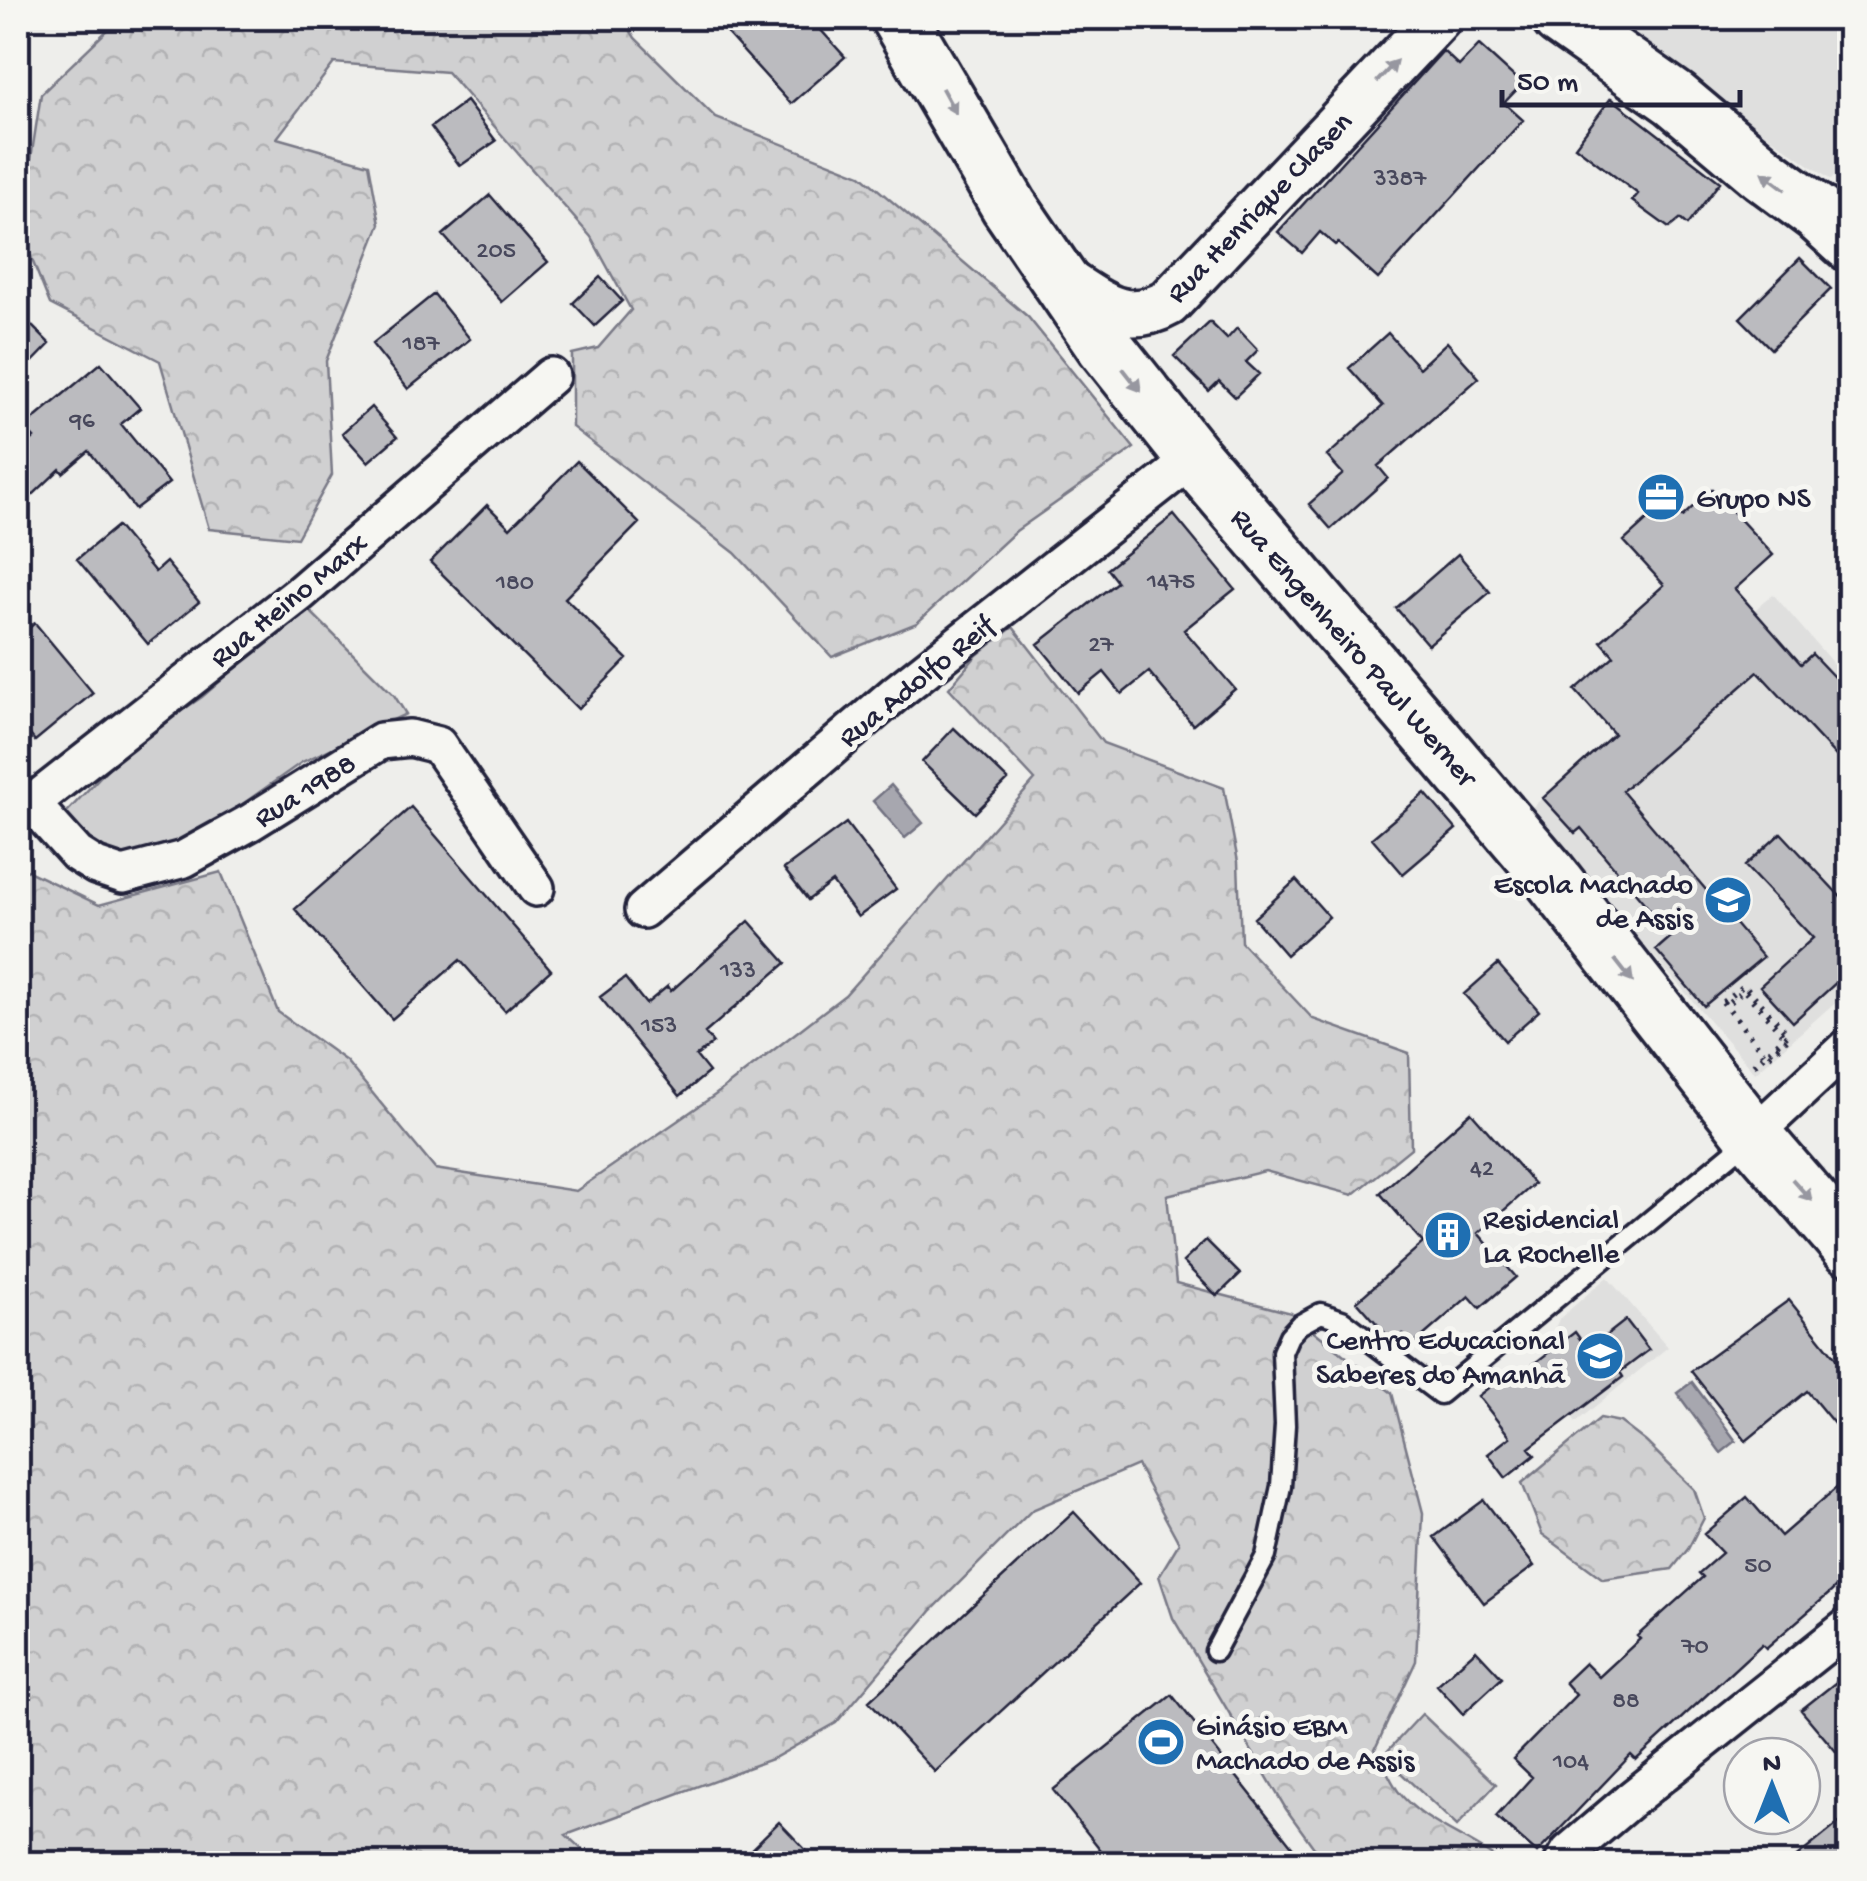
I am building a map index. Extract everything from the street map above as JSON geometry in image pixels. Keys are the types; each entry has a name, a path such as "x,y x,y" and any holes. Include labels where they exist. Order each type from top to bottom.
{"main road":[{"name":"Rua Engenheiro Paul Werner","path":"899,18 1009,206 1104,345 1194,458 1535,858 1753,1135 1850,1247"},
{"path":"1560,18 1675,99 1850,243"}],"street":[{"name":"Rua Henrique Clasen","path":"1053,274 1115,311 1150,314 1168,304 1438,18"},
{"name":"Rua Heino Marx","path":"24,808 299,594 551,376"},
{"name":"Rua Adolfo Reif","path":"643,910 897,692 1194,458"},
{"name":"Rua 1988","path":"24,808 77,854 96,866 123,875 184,859 381,741 410,738 438,745 536,888"},
{"path":"1753,1135 1850,1044"},
{"path":"1562,1864 1569,1852 1629,1801 1850,1625"}],"lane":[{"path":"1215,1650 1266,1556 1281,1486 1285,1425 1282,1352 1299,1325 1321,1313 1342,1320 1440,1394 1753,1135"}],"path":[{"path":"1726,1002 1744,985 1788,1034"},
{"path":"1744,990 1787,1039 1767,1057 1726,1002 1744,990"}],"shaded area":[{"path":"1601,18 1849,18 1849,161 1831,180"},
{"name":"Escola Machado de Assis","path":"1773,594 1849,682 1849,990 1755,1073 1528,811"},
{"path":"891,785 923,823 905,838 873,801"},
{"name":"Centro Educacional Saberes do Amanhã","path":"1607,1277 1668,1347 1576,1422 1532,1366 1556,1347 1555,1328 1559,1319"},
{"path":"1692,1382 1736,1441 1721,1453 1677,1393"}],"green space":[{"path":"120,18 623,18 635,38 716,118 861,175 1028,317 1134,448 1016,531 917,623 832,657 735,553 572,427 572,354 598,348 631,310 591,237 447,72 334,63 277,138 369,164 380,224 326,361 332,475 297,538 209,529 160,361 50,304 20,230 41,94"},
{"path":"306,607 394,695 406,714 302,762 172,854 119,864 53,827 129,746 202,697"},
{"path":"1013,627 1103,743 1224,788 1238,862 1241,942 1313,1019 1409,1053 1411,1148 1353,1195 1265,1171 1167,1195 1176,1283 1291,1313 1392,1393 1423,1513 1416,1661 1375,1749 1408,1803 1502,1863 1325,1863 1286,1809 1173,1618 1159,1576 1179,1543 1137,1465 1032,1510 932,1610 836,1723 774,1758 566,1835 597,1863 18,1864 18,866 99,905 221,872 278,1012 346,1061 435,1169 576,1191 715,1095 845,995 1035,780 949,688 977,655"},
{"path":"1600,1418 1620,1422 1694,1489 1704,1518 1672,1569 1603,1579 1542,1534 1522,1483"},
{"path":"1422,1714 1496,1784 1457,1826 1383,1756"}],"building":[{"path":"713,18 810,18 845,57 791,104"},
{"path":"1479,45 1522,84 1504,103 1523,120 1378,279 1320,232 1302,253 1278,232 1443,51 1459,66"},
{"path":"1611,98 1720,182 1687,225 1680,219 1669,228 1632,201 1638,194 1575,146"},
{"path":"466,101 496,141 460,166 431,127"},
{"path":"490,195 548,262 502,302 443,235"},
{"path":"1800,258 1831,289 1771,349 1740,318"},
{"path":"600,277 622,301 595,326 573,303"},
{"path":"434,294 470,339 408,389 372,344"},
{"path":"18,312 50,344 18,377"},
{"path":"1210,322 1227,339 1237,328 1258,350 1246,362 1259,374 1235,397 1219,381 1209,391 1174,356"},
{"path":"1388,333 1419,368 1447,342 1479,378 1378,466 1388,478 1331,529 1309,504 1343,474 1327,456 1383,406 1349,368"},
{"path":"101,363 140,408 121,424 169,483 135,509 89,451 63,473 60,469 18,509 18,453 34,438 24,427"},
{"path":"371,407 397,437 368,462 342,433"},
{"path":"577,461 639,523 565,598 627,659 578,709 430,562 487,505 510,528"},
{"path":"1712,489 1773,555 1735,589 1801,664 1812,654 1850,694 1850,771 1758,672 1622,791 1763,957 1704,1006 1656,950 1672,936 1581,828 1575,833 1543,798 1614,734 1575,690 1614,656 1601,641 1664,585 1624,541 1668,501 1682,517"},
{"path":"1174,515 1235,589 1184,630 1235,689 1193,725 1149,672 1122,694 1104,672 1078,693 1038,644 1117,582 1107,569"},
{"path":"117,526 155,572 166,562 199,602 148,644 77,559"},
{"path":"1458,554 1490,592 1428,645 1396,608"},
{"path":"35,623 93,693 35,741 18,720 18,637"},
{"path":"954,728 1008,780 975,813 922,762"},
{"path":"1425,793 1456,829 1403,874 1372,838"},
{"path":"411,807 551,970 505,1011 460,960 392,1019 295,909"},
{"path":"846,823 896,889 858,917 832,882 808,900 784,869"},
{"path":"1781,833 1850,907 1850,970 1793,1022 1760,986 1813,938 1745,866"},
{"path":"1296,880 1329,917 1286,955 1254,918"},
{"path":"749,921 786,963 705,1033 713,1043 696,1056 709,1072 680,1096 600,997 625,978 646,1004 668,986 671,991"},
{"path":"1498,964 1539,1011 1505,1041 1464,994"},
{"path":"1471,1112 1534,1184 1478,1233 1516,1277 1480,1308 1469,1296 1413,1345 1403,1334 1393,1342 1357,1301 1423,1243 1380,1193"},
{"path":"1206,1240 1240,1274 1217,1296 1183,1262"},
{"path":"1789,1300 1850,1376 1850,1443 1807,1391 1746,1441 1691,1371"},
{"path":"1626,1320 1649,1350 1620,1372 1623,1377 1529,1448 1535,1455 1506,1478 1488,1454 1510,1437 1478,1396 1507,1373 1513,1380 1575,1332 1588,1350"},
{"path":"1850,1476 1850,1573 1831,1592 1766,1648 1762,1644 1636,1760 1631,1755 1537,1853 1496,1817 1532,1777 1513,1759 1576,1695 1565,1682 1585,1663 1599,1677 1640,1639 1637,1636 1703,1577 1699,1573 1722,1553 1704,1534 1747,1497 1781,1536"},
{"path":"1484,1500 1534,1566 1484,1603 1434,1537"},
{"path":"1074,1512 1140,1583 935,1772 869,1701"},
{"path":"1476,1650 1502,1678 1463,1714 1437,1685"},
{"path":"1850,1671 1850,1768 1801,1710"},
{"name":"Ginásio EBM Machado de Assis","path":"1172,1695 1306,1864 1112,1864 1053,1790"},
{"path":"1850,1814 1850,1864 1788,1864"},
{"path":"779,1822 819,1864 736,1864"}],"place":[{"name":"Grupo NS","path":"1661,497"},
{"name":"Escola Machado de Assis","path":"1728,900"},
{"name":"Residencial La Rochelle","path":"1448,1235"},
{"name":"Centro Educacional Saberes do Amanhã","path":"1600,1356"},
{"name":"Ginásio EBM Machado de Assis","path":"1161,1742"}]}
